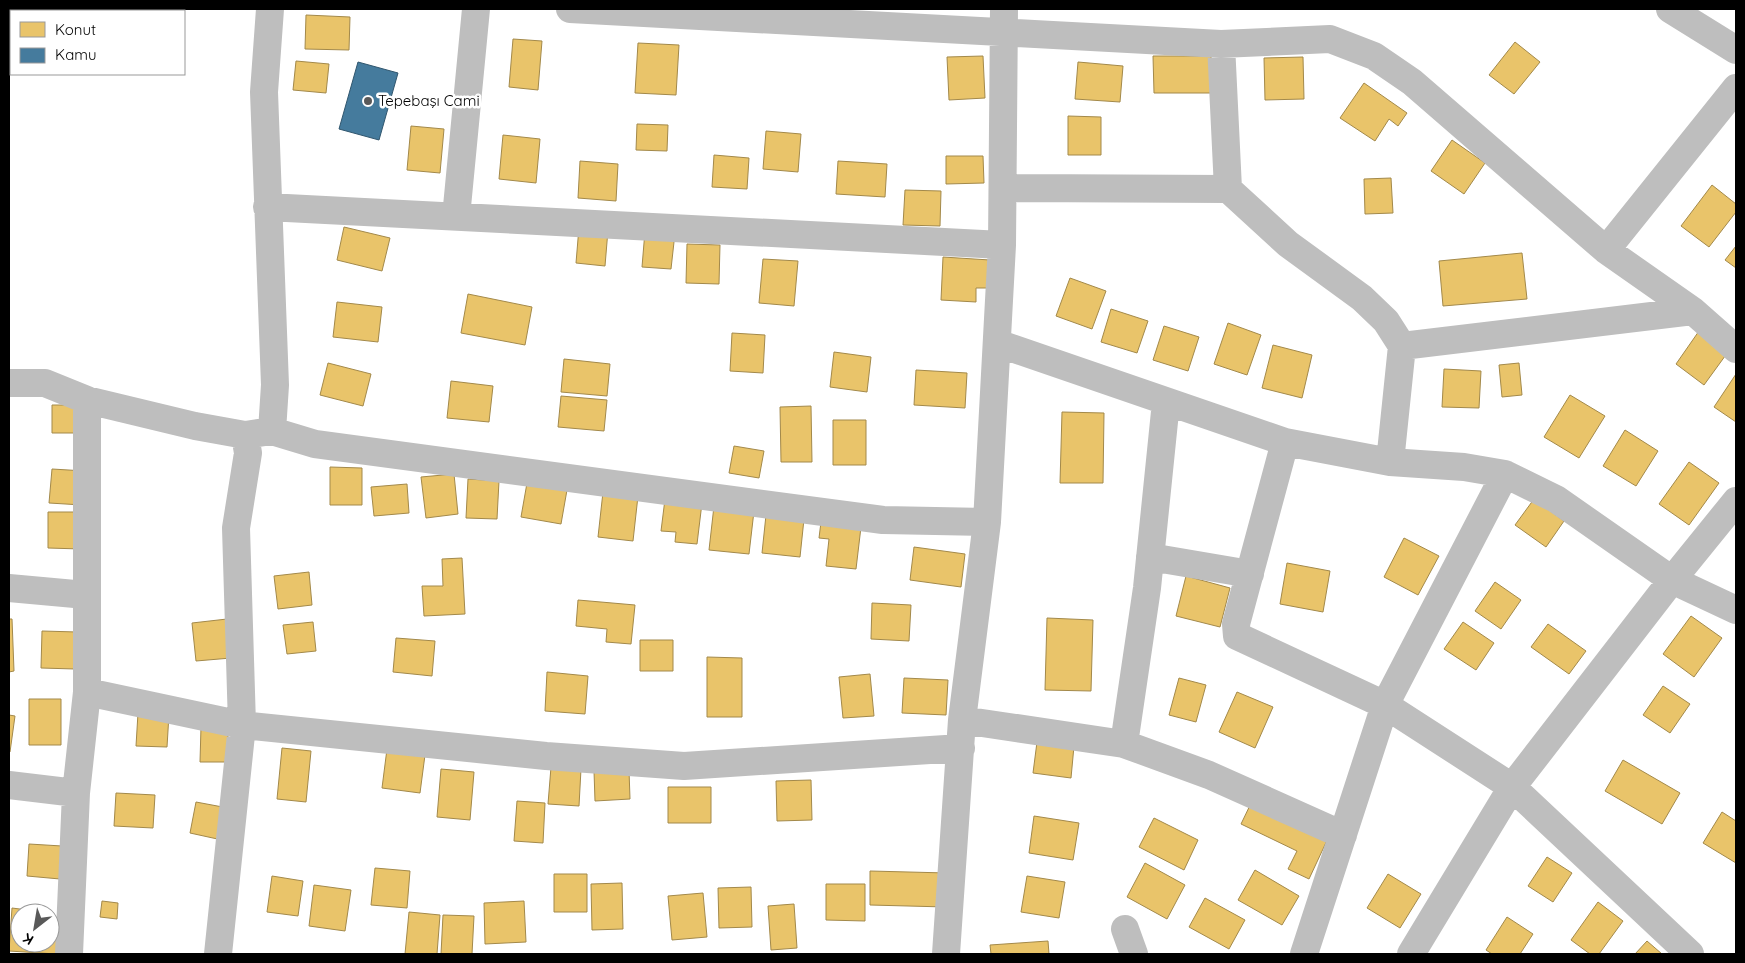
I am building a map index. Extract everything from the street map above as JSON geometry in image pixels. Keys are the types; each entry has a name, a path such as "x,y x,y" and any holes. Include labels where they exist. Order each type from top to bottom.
{"street":[{"path":"270,9 264,92 275,385 272,431"},
{"path":"456,217 476,9"},
{"path":"570,9 1004,21 1221,44 1330,39 1374,56 1412,82 1606,250 1692,311 1736,349"},
{"path":"1670,9 1736,50"},
{"path":"946,954 962,748 962,720 987,522 1004,188 1004,21"},
{"path":"1221,44 1228,189"},
{"path":"1606,250 1736,88"},
{"path":"1004,188 1228,189 1288,244 1368,304 1386,321 1402,346 1390,462"},
{"path":"267,207 1002,245"},
{"path":"1402,346 1692,311"},
{"path":"997,343 1285,442 1390,462 1464,467 1505,474 1556,499 1672,580 1736,610"},
{"path":"9,383 45,383 87,400 195,426 245,435 272,431 315,444 883,520 987,522"},
{"path":"69,954 76,793 87,692 87,400"},
{"path":"1124,744 1150,557 1166,402"},
{"path":"221,954 242,725 236,528 248,453 245,435"},
{"path":"1285,442 1236,624 1238,636 1385,705 1512,787 1690,954"},
{"path":"1304,954 1385,705 1505,474"},
{"path":"1412,954 1512,787 1672,580 1736,501"},
{"path":"1150,557 1250,574"},
{"path":"9,588 86,595"},
{"path":"87,692 242,725 536,755 684,766 962,748"},
{"path":"962,720 1124,744 1208,775 1343,835"},
{"path":"9,786 76,793"}],"building: Konut":[{"path":"306,15 350,17 349,50 305,49"},
{"path":"513,39 542,41 538,90 509,87"},
{"path":"1515,42 1540,62 1514,94 1489,75"},
{"path":"638,43 679,45 676,95 635,93"},
{"path":"983,56 985,98 949,100 947,57"},
{"path":"1153,56 1211,56 1212,93 1154,93"},
{"path":"1303,57 1304,99 1265,100 1264,58"},
{"path":"296,61 329,64 326,93 293,90"},
{"path":"1078,62 1123,66 1120,102 1075,99"},
{"path":"1364,83 1407,113 1398,126 1389,119 1375,141 1340,118"},
{"path":"1068,116 1101,117 1101,155 1068,155"},
{"path":"637,124 668,125 667,151 636,150"},
{"path":"411,126 444,129 440,173 407,170"},
{"path":"766,131 801,134 798,172 763,169"},
{"path":"503,135 540,139 536,183 499,179"},
{"path":"1452,140 1485,163 1464,194 1431,171"},
{"path":"714,155 749,158 747,189 712,187"},
{"path":"946,156 983,156 984,183 946,184"},
{"path":"580,161 618,164 616,201 578,198"},
{"path":"838,161 887,164 885,197 836,194"},
{"path":"1391,178 1393,213 1365,214 1364,179"},
{"path":"1712,185 1736,204 1736,212 1709,247 1681,226"},
{"path":"905,190 941,191 940,226 903,225"},
{"path":"344,227 390,238 382,271 337,260"},
{"path":"579,227 608,230 605,266 576,263"},
{"path":"645,231 675,233 671,269 642,267"},
{"path":"687,244 720,245 719,284 686,283"},
{"path":"1736,246 1736,268 1725,260"},
{"path":"1522,253 1527,299 1443,306 1439,261"},
{"path":"943,257 990,260 988,288 976,288 976,302 941,300"},
{"path":"763,259 798,261 794,306 759,303"},
{"path":"1070,278 1106,291 1092,329 1056,316"},
{"path":"468,294 532,307 525,345 461,333"},
{"path":"337,302 382,307 378,342 333,337"},
{"path":"1111,309 1148,321 1137,353 1101,342"},
{"path":"1228,323 1261,335 1247,375 1214,364"},
{"path":"1164,326 1199,337 1188,371 1153,360"},
{"path":"1699,331 1728,352 1704,385 1676,364"},
{"path":"732,333 765,335 763,373 730,371"},
{"path":"1273,345 1312,355 1302,398 1262,388"},
{"path":"834,352 871,357 867,392 830,387"},
{"path":"564,359 610,364 607,396 561,392"},
{"path":"328,363 371,374 363,406 320,395"},
{"path":"1519,363 1522,395 1502,397 1499,365"},
{"path":"1444,369 1481,371 1479,408 1442,407"},
{"path":"916,370 967,373 965,408 914,405"},
{"path":"1736,374 1736,422 1714,407"},
{"path":"451,381 493,386 489,422 447,418"},
{"path":"1570,395 1605,416 1579,458 1544,437"},
{"path":"561,396 607,400 604,431 558,427"},
{"path":"52,405 83,405 83,433 52,433"},
{"path":"811,406 812,462 781,462 780,407"},
{"path":"1062,412 1104,413 1103,483 1060,483"},
{"path":"833,420 866,420 866,465 833,465"},
{"path":"1625,430 1658,451 1636,486 1603,466"},
{"path":"734,446 764,451 759,478 729,473"},
{"path":"1689,462 1719,483 1689,525 1659,504"},
{"path":"330,467 362,468 362,505 330,505"},
{"path":"52,469 85,471 82,505 49,503"},
{"path":"454,474 458,514 426,518 421,477"},
{"path":"468,479 499,481 497,519 466,518"},
{"path":"527,483 567,490 561,524 521,517"},
{"path":"407,484 409,513 374,516 371,487"},
{"path":"603,492 638,496 633,541 598,537"},
{"path":"665,499 702,503 697,544 675,542 676,532 661,531"},
{"path":"1534,499 1564,521 1546,547 1515,525"},
{"path":"714,506 754,511 749,554 709,550"},
{"path":"48,512 82,512 81,549 48,548"},
{"path":"766,515 804,519 800,557 762,553"},
{"path":"821,522 861,527 856,569 826,566 829,539 819,538"},
{"path":"1404,538 1439,556 1418,595 1384,577"},
{"path":"914,547 965,554 961,587 910,580"},
{"path":"462,558 465,614 424,616 422,586 443,586 442,559"},
{"path":"1287,563 1330,571 1323,612 1280,604"},
{"path":"309,572 312,605 278,609 274,576"},
{"path":"1186,576 1230,588 1220,627 1176,616"},
{"path":"1495,582 1521,600 1501,629 1475,611"},
{"path":"578,600 635,605 631,644 606,642 607,629 576,626"},
{"path":"872,603 911,605 909,641 871,639"},
{"path":"1691,616 1722,638 1694,677 1663,654"},
{"path":"1047,618 1093,620 1091,691 1045,690"},
{"path":"9,619 12,619 14,671 9,672"},
{"path":"227,619 231,658 196,661 192,623"},
{"path":"313,622 316,651 287,654 283,625"},
{"path":"1463,622 1494,643 1476,670 1444,649"},
{"path":"1548,624 1586,651 1569,674 1531,647"},
{"path":"42,631 77,632 75,669 41,668"},
{"path":"396,638 435,641 432,676 393,672"},
{"path":"640,640 673,640 673,671 640,671"},
{"path":"707,657 742,658 742,717 707,717"},
{"path":"547,672 588,676 585,714 545,711"},
{"path":"870,674 874,716 843,718 839,677"},
{"path":"904,678 948,680 946,715 902,713"},
{"path":"1179,678 1206,685 1196,722 1169,715"},
{"path":"1663,686 1690,704 1670,733 1643,715"},
{"path":"1237,692 1273,707 1255,748 1219,732"},
{"path":"29,699 61,699 61,745 29,745"},
{"path":"138,713 169,714 167,747 136,746"},
{"path":"9,715 15,716 10,752 9,752"},
{"path":"201,727 228,727 228,762 200,762"},
{"path":"1037,742 1074,746 1071,778 1033,773"},
{"path":"282,748 311,751 306,802 277,799"},
{"path":"387,749 425,755 420,793 382,788"},
{"path":"1623,760 1680,793 1662,824 1605,791"},
{"path":"551,767 581,769 579,806 548,804"},
{"path":"441,769 474,772 470,820 437,817"},
{"path":"629,770 630,799 595,801 594,771"},
{"path":"811,780 812,820 777,821 776,781"},
{"path":"668,787 711,787 711,823 668,823"},
{"path":"116,793 155,795 153,828 114,826"},
{"path":"1254,797 1330,834 1309,879 1288,869 1297,851 1241,824"},
{"path":"517,801 545,803 543,843 514,841"},
{"path":"196,802 228,808 222,840 190,833"},
{"path":"1722,812 1736,821 1736,863 1703,843"},
{"path":"1034,816 1079,823 1073,860 1029,853"},
{"path":"1154,818 1198,840 1184,870 1139,847"},
{"path":"29,844 62,846 60,879 27,876"},
{"path":"1547,857 1572,873 1553,902 1528,886"},
{"path":"1145,863 1185,885 1167,919 1127,897"},
{"path":"375,868 410,871 407,908 371,905"},
{"path":"1255,870 1299,896 1282,925 1238,900"},
{"path":"870,871 947,873 946,907 870,905"},
{"path":"554,874 587,874 587,912 554,912"},
{"path":"1388,874 1421,894 1400,928 1367,908"},
{"path":"272,876 303,881 298,916 267,912"},
{"path":"1027,876 1065,882 1059,918 1021,912"},
{"path":"622,883 623,929 592,930 591,884"},
{"path":"826,884 865,884 865,921 826,920"},
{"path":"314,885 351,890 345,931 309,926"},
{"path":"751,887 752,927 719,928 718,888"},
{"path":"703,893 707,937 672,940 668,896"},
{"path":"1205,898 1245,920 1229,949 1189,927"},
{"path":"102,901 118,903 117,919 100,917"},
{"path":"524,901 526,942 485,944 484,903"},
{"path":"1598,902 1623,921 1599,954 1590,954 1571,940"},
{"path":"794,904 797,948 771,950 768,906"},
{"path":"409,912 440,915 437,954 405,954"},
{"path":"443,915 474,916 472,954 441,954"},
{"path":"1507,917 1533,934 1520,954 1492,954 1486,950"},
{"path":"1048,941 1049,954 991,954 990,945"},
{"path":"1647,941 1662,954 1635,954"}],"building: Kamu":[{"name":"Tepebaşı Cami","path":"358,62 398,73 379,140 339,129"}],"place":[{"name":"Tepebaşı Cami","path":"368,101"}]}
